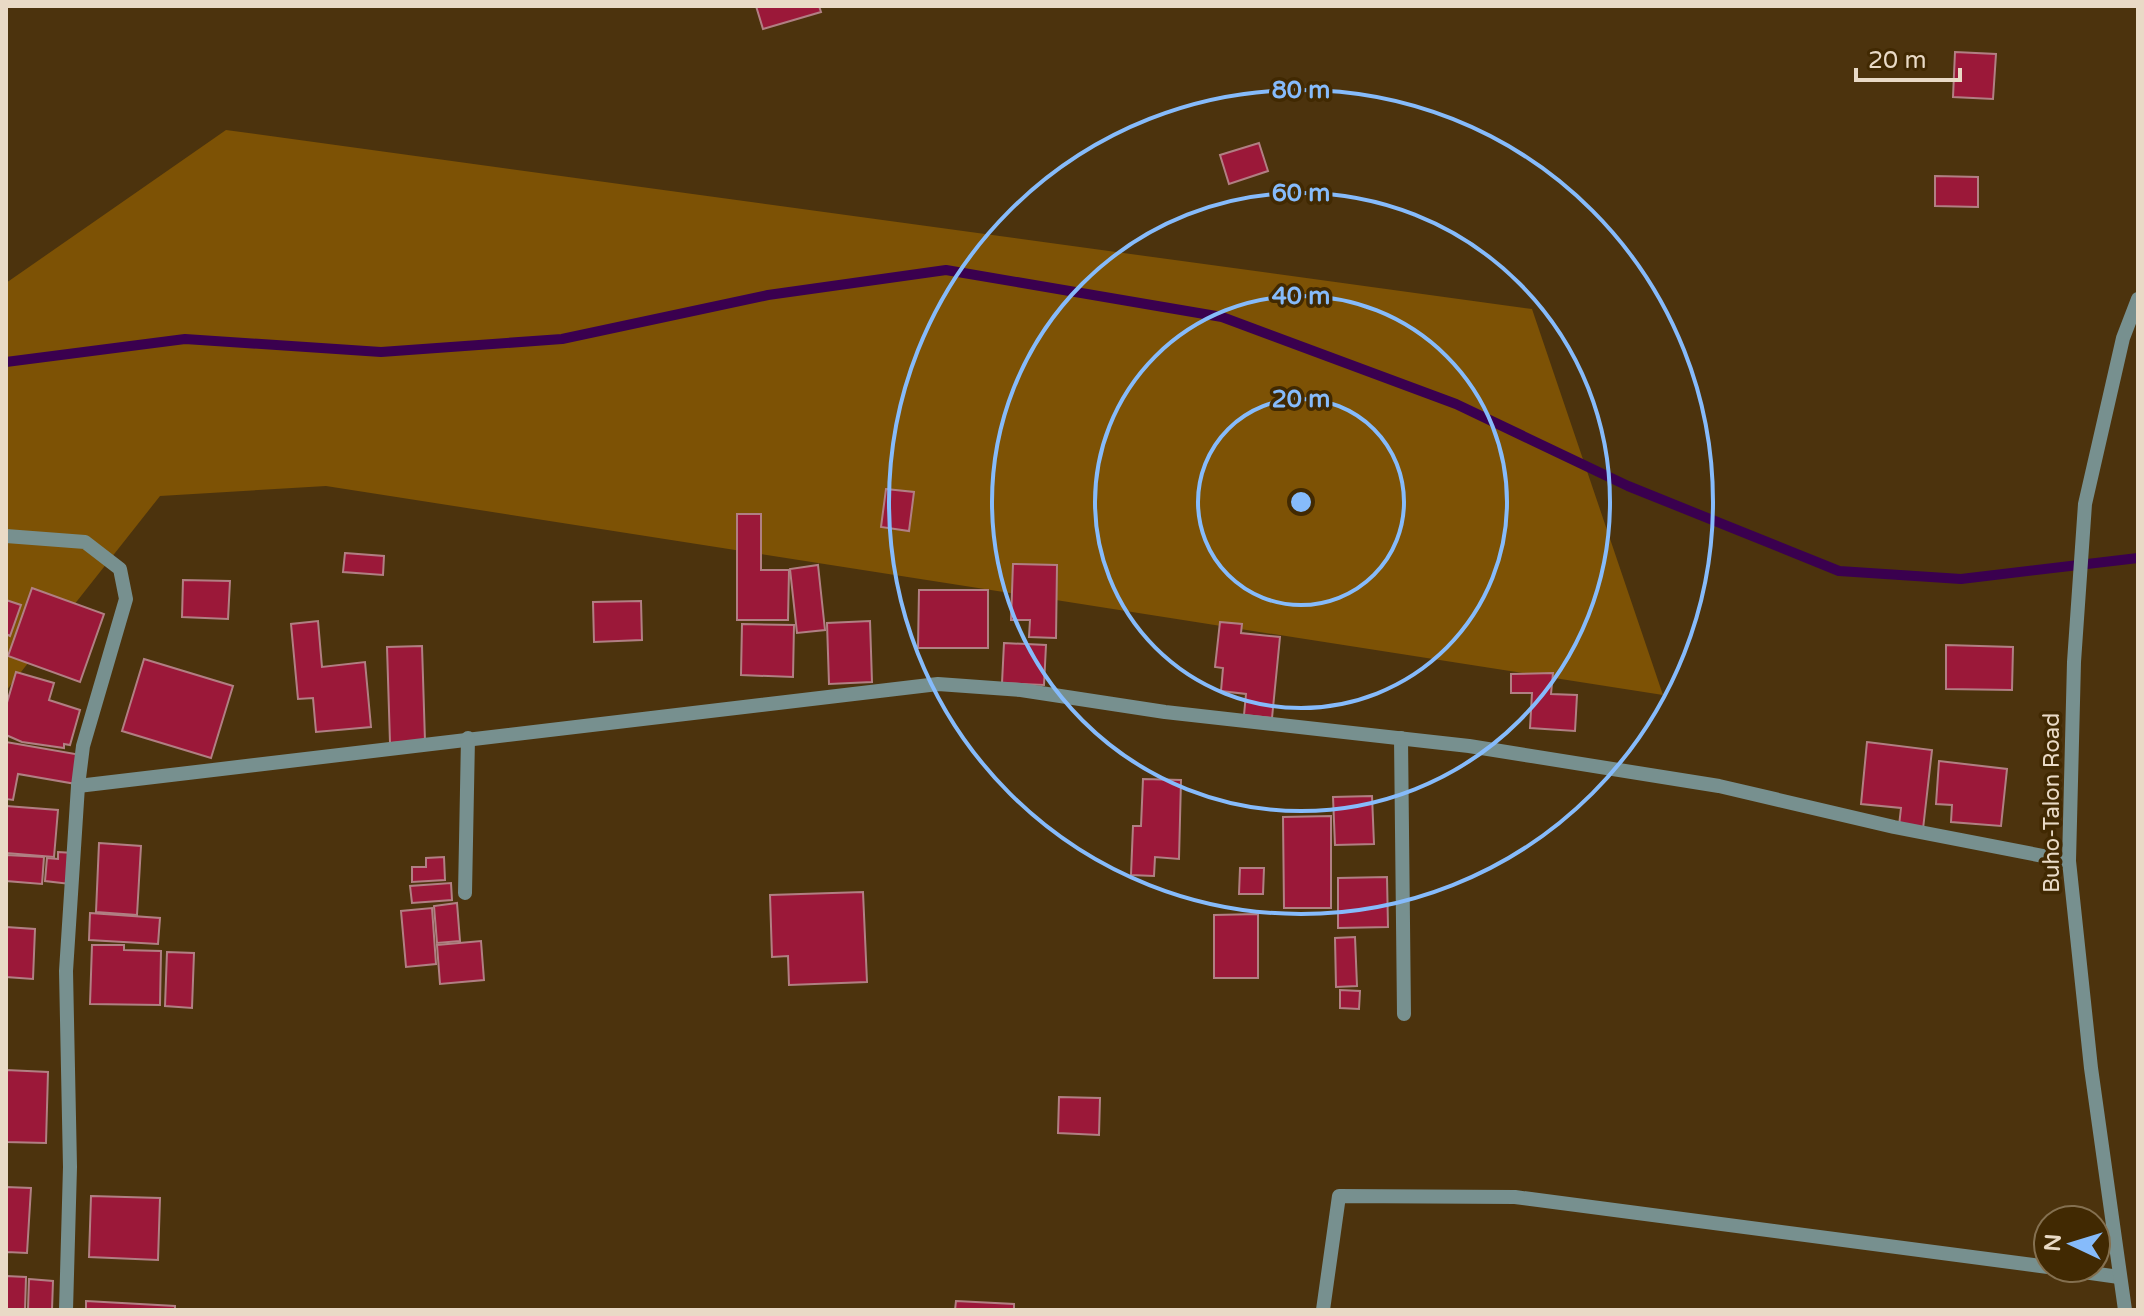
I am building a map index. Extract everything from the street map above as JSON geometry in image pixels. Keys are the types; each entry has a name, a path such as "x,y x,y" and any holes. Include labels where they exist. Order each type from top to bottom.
{"street":[{"name":"Buho-Talon Road","path":"2125,1310 2091,1068 2069,861 2074,662 2085,504 2123,338 2138,299"},
{"path":"6,536 85,542 120,569 126,599 83,746 78,786 66,971 70,1167 66,1310"},
{"path":"78,786 938,684 1021,690 1165,712 1469,746 1719,786 1894,827 2069,861"},
{"path":"465,893 468,738"},
{"path":"1401,738 1404,1014"},
{"path":"1323,1310 1339,1196 1515,1197 2032,1265"},
{"path":"2112,1276 2119,1277"}],"shaded area":[{"path":"226,130 1532,309 1663,695 326,486 160,496 6,691 6,283"}],"building":[{"path":"756,6 819,6 821,12 763,29"},
{"path":"1955,52 1996,54 1993,99 1953,97"},
{"path":"1259,143 1268,171 1229,184 1220,155"},
{"path":"1935,176 1978,177 1978,207 1935,206"},
{"path":"886,489 914,492 909,531 881,527"},
{"path":"737,514 761,514 761,570 789,570 788,620 737,620"},
{"path":"345,553 384,556 383,575 343,572"},
{"path":"1013,564 1057,565 1056,638 1029,637 1030,620 1011,620"},
{"path":"818,565 825,630 797,633 790,569"},
{"path":"183,580 230,581 228,619 182,617"},
{"path":"32,588 104,614 80,682 8,656"},
{"path":"919,590 988,590 988,648 918,648"},
{"path":"6,600 21,605 10,636 6,634"},
{"path":"641,601 642,640 594,642 593,602"},
{"path":"318,621 322,667 365,662 371,727 316,732 313,698 298,699 291,624"},
{"path":"870,621 872,682 829,684 827,623"},
{"path":"1220,622 1242,624 1241,633 1280,637 1272,718 1244,715 1246,694 1221,691 1223,668 1215,667"},
{"path":"742,624 794,625 793,677 741,675"},
{"path":"1004,643 1046,645 1044,685 1002,683"},
{"path":"1946,645 2013,647 2012,690 1946,689"},
{"path":"422,646 425,741 390,743 387,647"},
{"path":"144,659 233,686 211,758 122,731"},
{"path":"16,672 54,683 49,700 80,710 70,745 64,744 64,748 22,742 6,735 6,706"},
{"path":"1553,673 1551,694 1577,695 1575,731 1530,728 1532,693 1511,693 1511,674"},
{"path":"6,742 81,755 76,784 18,774 13,800 6,799"},
{"path":"1867,742 1932,750 1923,829 1899,826 1901,808 1861,804"},
{"path":"1939,761 2007,769 2001,826 1951,822 1952,805 1936,804"},
{"path":"1143,779 1181,780 1179,859 1155,857 1154,876 1131,875 1133,826 1141,826"},
{"path":"1372,796 1374,844 1335,845 1333,797"},
{"path":"6,806 58,810 54,857 6,853"},
{"path":"1331,816 1331,908 1284,908 1283,817"},
{"path":"99,843 141,846 137,915 96,912"},
{"path":"58,852 73,853 70,884 45,881 47,858 58,859"},
{"path":"6,855 44,857 42,884 6,881"},
{"path":"444,857 445,880 412,882 412,867 426,867 426,858"},
{"path":"1240,868 1264,868 1263,894 1239,894"},
{"path":"1387,877 1388,927 1338,928 1338,878"},
{"path":"451,883 452,900 412,903 410,886"},
{"path":"863,892 867,982 789,985 788,956 772,957 770,895"},
{"path":"457,903 460,941 437,943 434,906"},
{"path":"432,908 436,964 406,967 401,911"},
{"path":"90,913 160,918 158,944 89,940"},
{"path":"1258,914 1258,978 1214,978 1214,915"},
{"path":"6,927 35,929 33,979 6,977"},
{"path":"1355,937 1357,986 1336,987 1335,938"},
{"path":"481,941 484,980 440,984 437,945"},
{"path":"92,945 124,945 124,950 161,951 160,1005 90,1004"},
{"path":"167,952 194,953 192,1008 165,1006"},
{"path":"1340,990 1360,991 1359,1009 1340,1008"},
{"path":"6,1070 48,1072 46,1143 6,1142"},
{"path":"1059,1097 1100,1098 1099,1135 1058,1133"},
{"path":"6,1187 31,1188 27,1253 7,1252 6,1260"},
{"path":"91,1196 160,1198 158,1260 89,1257"},
{"path":"6,1276 26,1277 25,1310 6,1310"},
{"path":"29,1279 53,1281 52,1310 28,1310"},
{"path":"86,1301 175,1306 175,1310 86,1310"},
{"path":"956,1301 1014,1304 1014,1310 955,1310"}],"waterway":[{"path":"6,362 185,339 381,352 562,339 768,295 946,270 1222,317 1456,404 1628,486 1839,571 1961,579 2138,558"}]}
